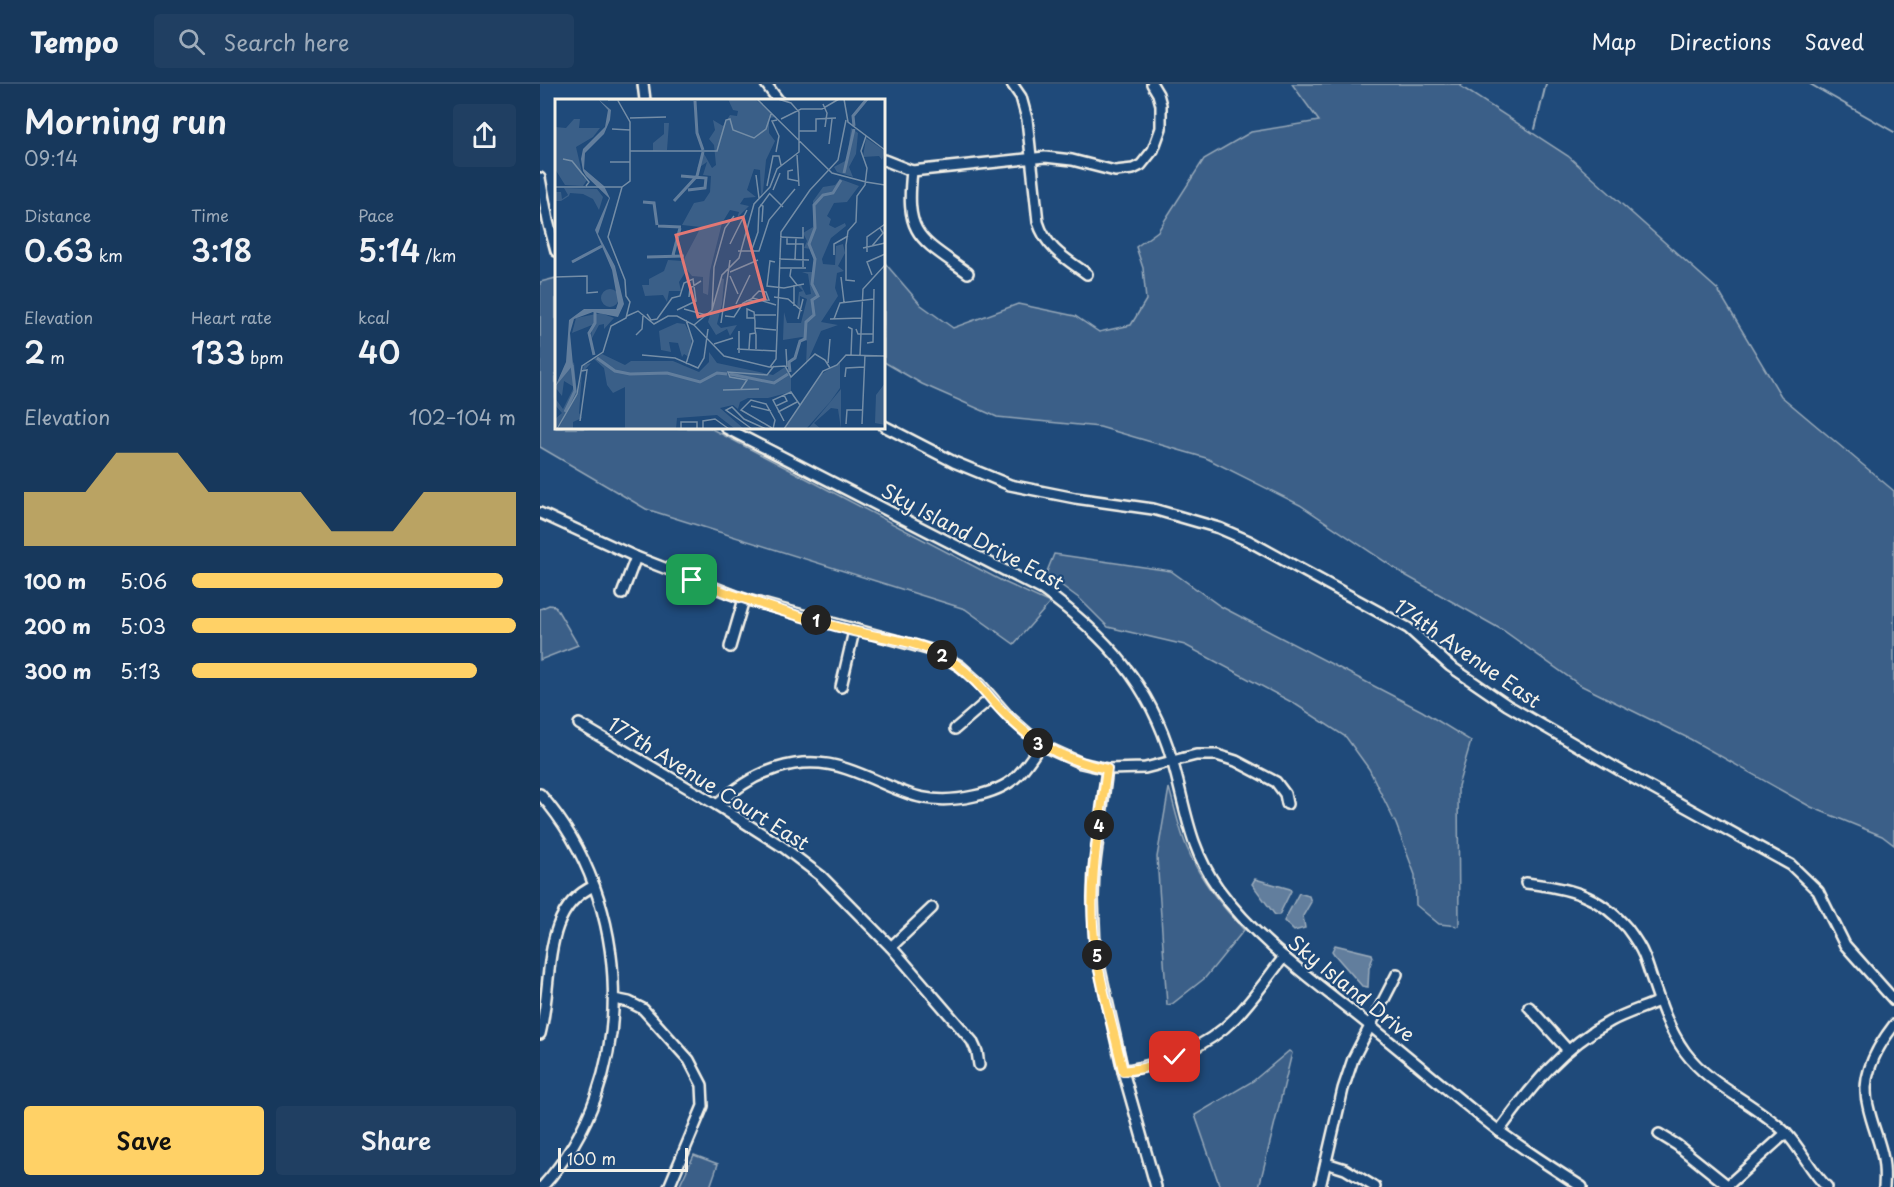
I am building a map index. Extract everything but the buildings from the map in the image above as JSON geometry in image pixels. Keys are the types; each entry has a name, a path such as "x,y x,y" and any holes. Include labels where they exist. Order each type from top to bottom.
{"street":[{"path":"643,84 645,99"},
{"path":"766,84 777,99"},
{"path":"1012,84 1017,89 1025,110 1041,232 1056,252 1087,274"},
{"path":"885,160 912,171 1030,158 1060,158 1124,171 1141,165 1154,150 1161,128 1161,105 1152,84"},
{"path":"912,171 909,207 916,229 927,243 968,273"},
{"path":"540,178 552,219 555,243"},
{"name":"174th Avenue East","path":"885,427 954,462 1010,485 1075,498 1153,509 1219,528 1249,541 1408,628 1450,666 1507,705 1791,865 1818,891 1845,945 1894,1000"},
{"name":"Sky Island Drive East","path":"728,429 1043,590 1066,607 1091,627 1122,660 1155,714 1172,760"},
{"path":"540,513 636,557 744,599 854,631 904,642 945,657 960,666 981,685 1008,716 1041,745 1081,763 1107,769 1145,768 1196,755 1217,755 1236,761 1276,782 1285,794 1287,804"},
{"path":"622,594 636,557"},
{"path":"730,646 744,599"},
{"path":"841,687 854,631"},
{"path":"955,729 991,698"},
{"name":"177th Avenue Court East","path":"579,724 717,805 783,847 821,876 891,947 972,1041 979,1065"},
{"path":"717,805 735,788 779,766 813,763 849,769 914,797 965,798 994,790 1015,778 1041,745"},
{"name":"Sky Island Drive","path":"1172,760 1191,837 1217,886 1240,917 1284,957 1499,1131 1582,1187"},
{"path":"1107,769 1094,870 1095,947 1123,1071 1156,1187"},
{"path":"540,794 570,835 594,886 608,930 614,999 611,1038 592,1102 572,1144 559,1166 542,1187"},
{"path":"1526,883 1557,886 1578,892 1598,902 1617,916 1642,952 1672,1032 1686,1053 1716,1083 1756,1109 1786,1133 1827,1187"},
{"path":"540,1034 543,1015 543,954 550,927 561,906 568,899 581,890 594,886"},
{"path":"891,947 932,908"},
{"path":"1123,1071 1143,1068 1181,1055 1212,1036 1233,1020 1284,957"},
{"path":"1320,1187 1343,1089 1353,1059 1397,974"},
{"path":"614,999 629,1002 643,1009 689,1060 702,1085 703,1106 669,1187"},
{"path":"1499,1131 1542,1074 1567,1049 1612,1020 1659,1001"},
{"path":"1529,1007 1567,1049"},
{"path":"1884,1187 1884,1158 1867,1105 1866,1088 1875,1055 1894,1025"},
{"path":"1659,1134 1677,1144 1727,1186 1786,1133"},
{"path":"1326,1163 1345,1169 1375,1187"}],"shaded area":[{"path":"1292,84 1463,84 1460,86 1568,156 1718,290 1781,396 1894,491 1894,845 1882,836 1811,807 1690,739 1580,685 1504,631 1405,575 1300,505 1206,458 1100,427 997,417 922,384 885,363 885,263 921,305 953,328 1018,304 1075,316 1099,332 1131,325 1146,300 1143,268 1136,247 1158,231 1204,159 1251,132 1319,121"},
{"path":"555,278 555,429 712,429 1004,582 1050,603 1014,644 965,609 646,509 540,447 540,282"},
{"path":"1054,554 1171,571 1220,606 1422,711 1471,741 1458,786 1459,926 1439,924 1416,905 1415,875 1396,824 1369,769 1346,737 1295,704 1185,645 1108,627 1080,599 1046,574"},
{"path":"549,605 555,606 578,645 540,660 540,609"},
{"path":"1169,788 1182,835 1193,861 1212,892 1244,930 1205,978 1172,1004 1167,1005 1157,857"},
{"path":"1255,879 1290,889 1279,915 1275,915 1252,884"},
{"path":"1299,893 1309,896 1311,902 1303,916 1305,928 1294,931 1284,921"},
{"path":"1335,945 1372,954 1368,987 1362,986 1334,954 1332,951"},
{"path":"1289,1051 1292,1053 1259,1187 1220,1187 1195,1115 1253,1081"},
{"path":"694,1155 718,1164 710,1187 679,1187"}],"waterway":[{"path":"1535,129 1546,84"},
{"path":"1810,84 1894,132"}],"route":[{"path":"692,580 744,599 854,631 931,650 960,666 981,685 1008,716 1041,745 1052,752 1081,763 1107,769 1094,870 1093,921 1095,947 1123,1071 1143,1068 1175,1057"}]}
